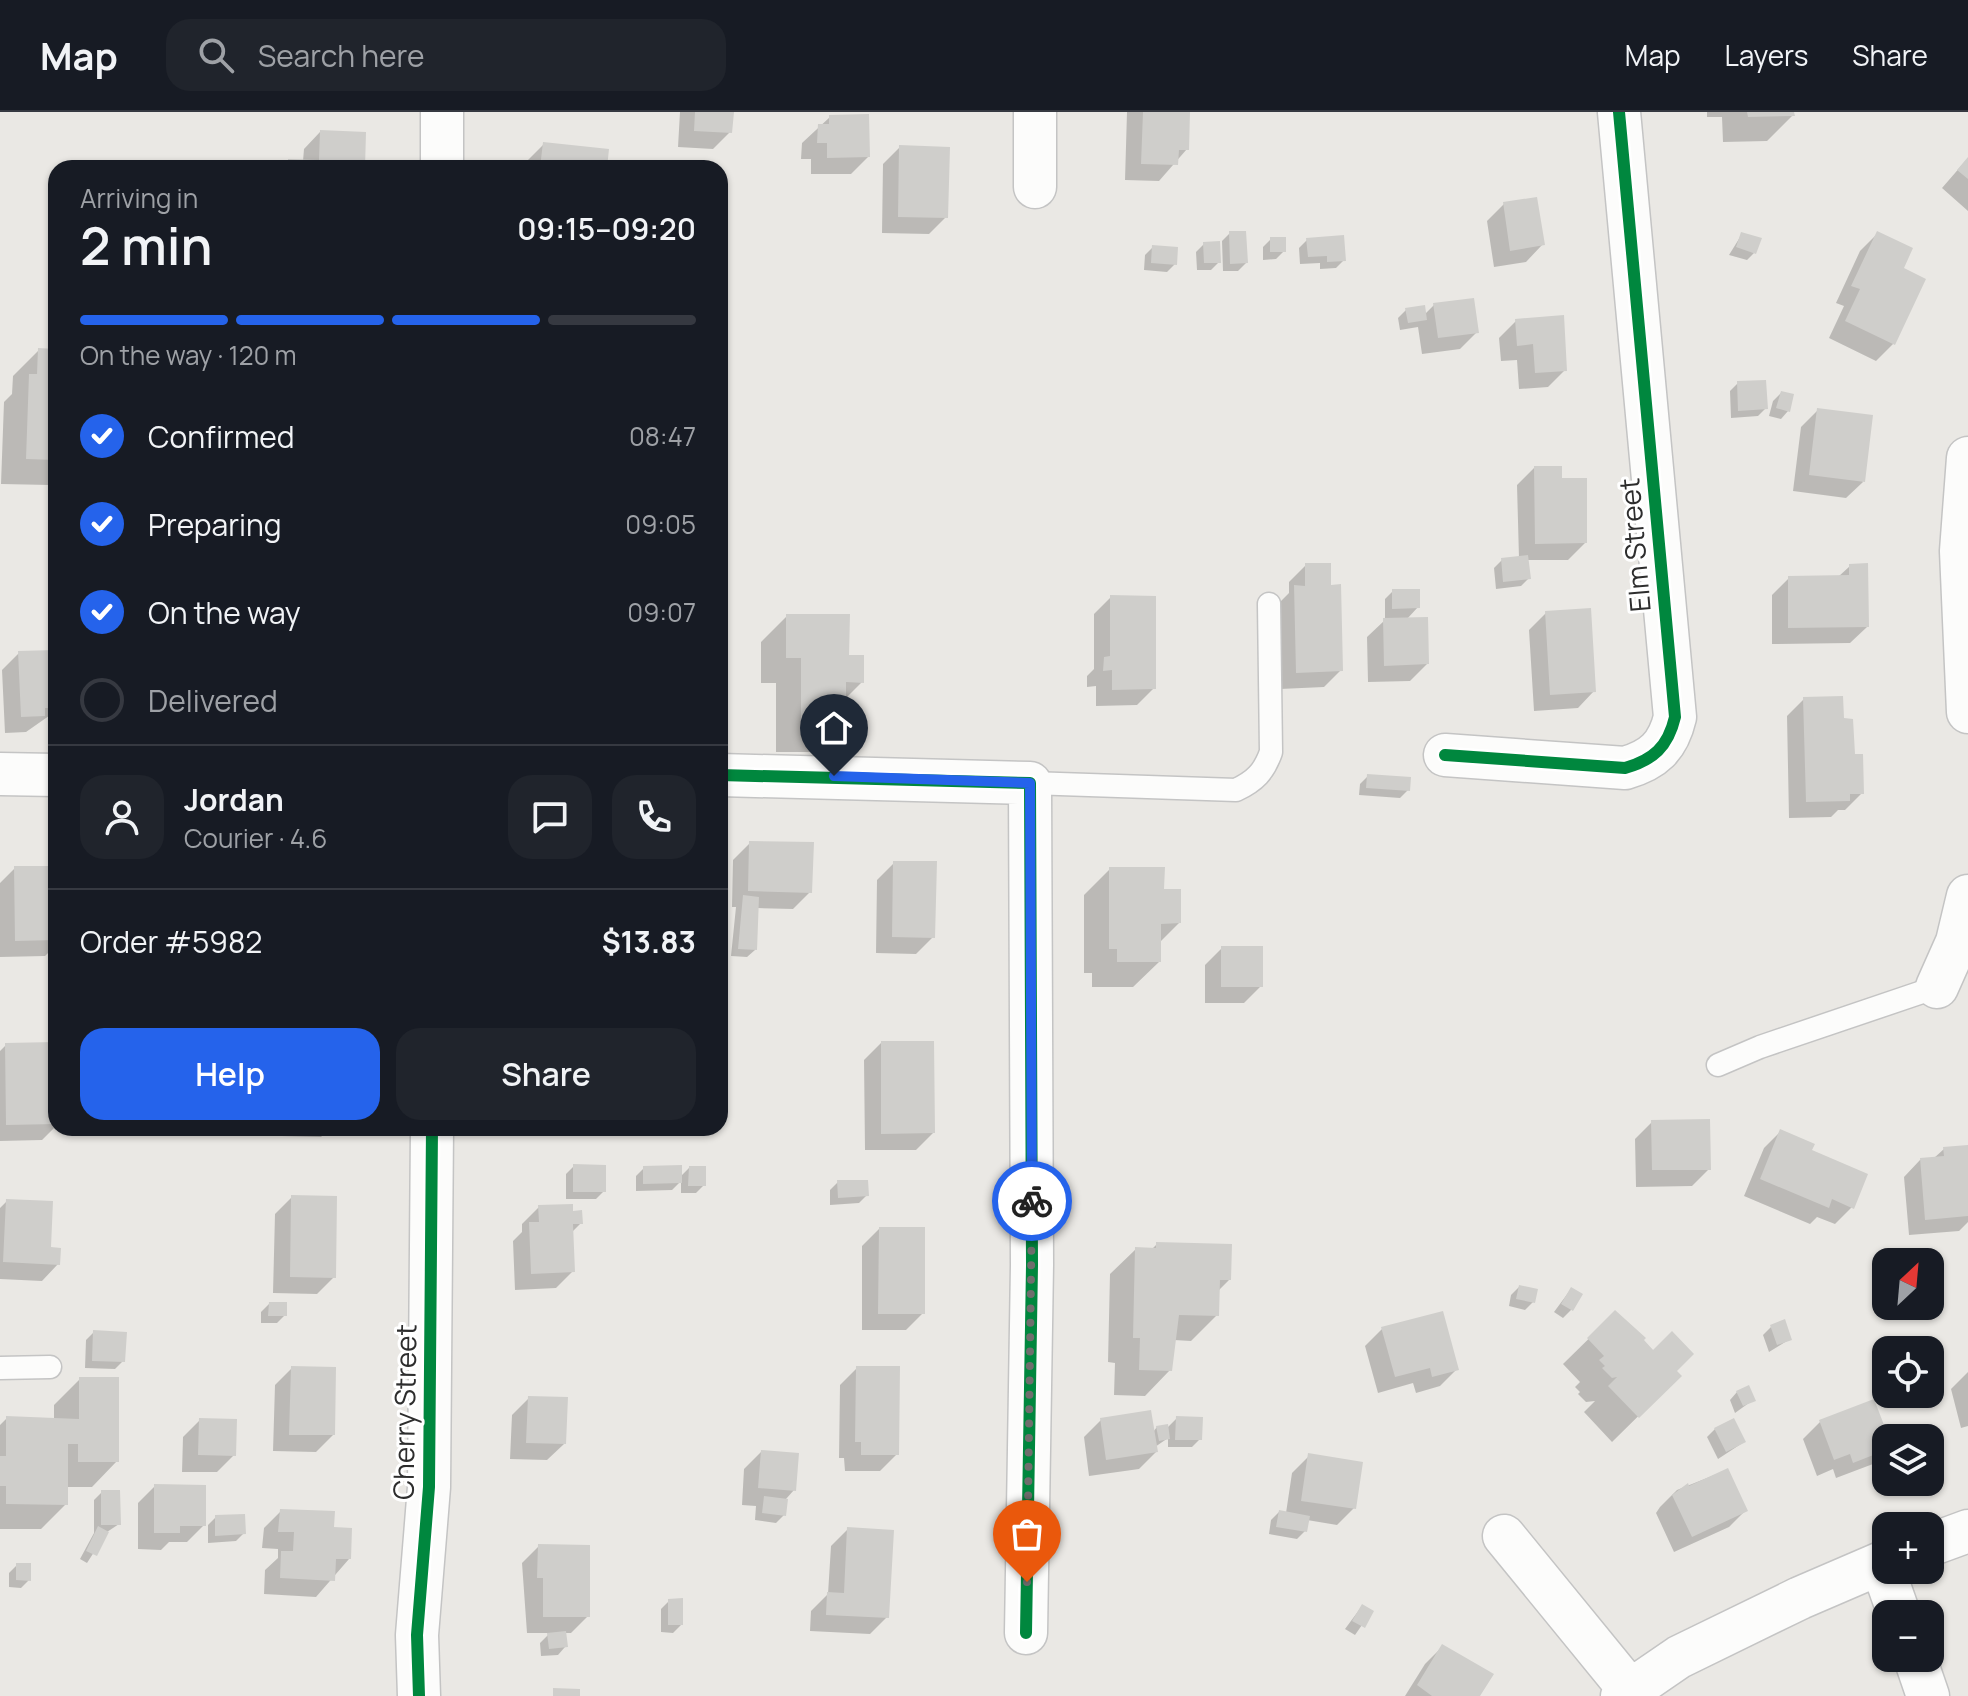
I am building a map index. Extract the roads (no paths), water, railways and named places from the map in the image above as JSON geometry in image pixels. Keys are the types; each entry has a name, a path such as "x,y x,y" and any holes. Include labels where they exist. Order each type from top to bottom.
{"street":[{"path":"442,112 442,160"},
{"path":"1035,112 1035,187"},
{"name":"Elm Street","path":"1445,755 1625,768 1645,762 1662,749 1671,734 1675,717 1619,112"},
{"path":"1968,458 1961,551 1968,712"},
{"path":"0,774 48,775"},
{"path":"728,775 1030,783 1032,1265 1026,1633"},
{"path":"1937,987 1957,942 1968,896"},
{"name":"Cherry Street","path":"419,1696 417,1635 429,1472 432,1136"},
{"path":"1944,1540 1968,1531"},
{"path":"1504,1536 1625,1693 1679,1657 1872,1568"},
{"path":"1920,1672 1928,1696"}],"lane":[{"path":"1030,783 1236,790 1253,782 1266,767 1271,752 1269,604"},
{"path":"1718,1065 1760,1047 1937,987"},
{"path":"0,1368 50,1367"}]}
